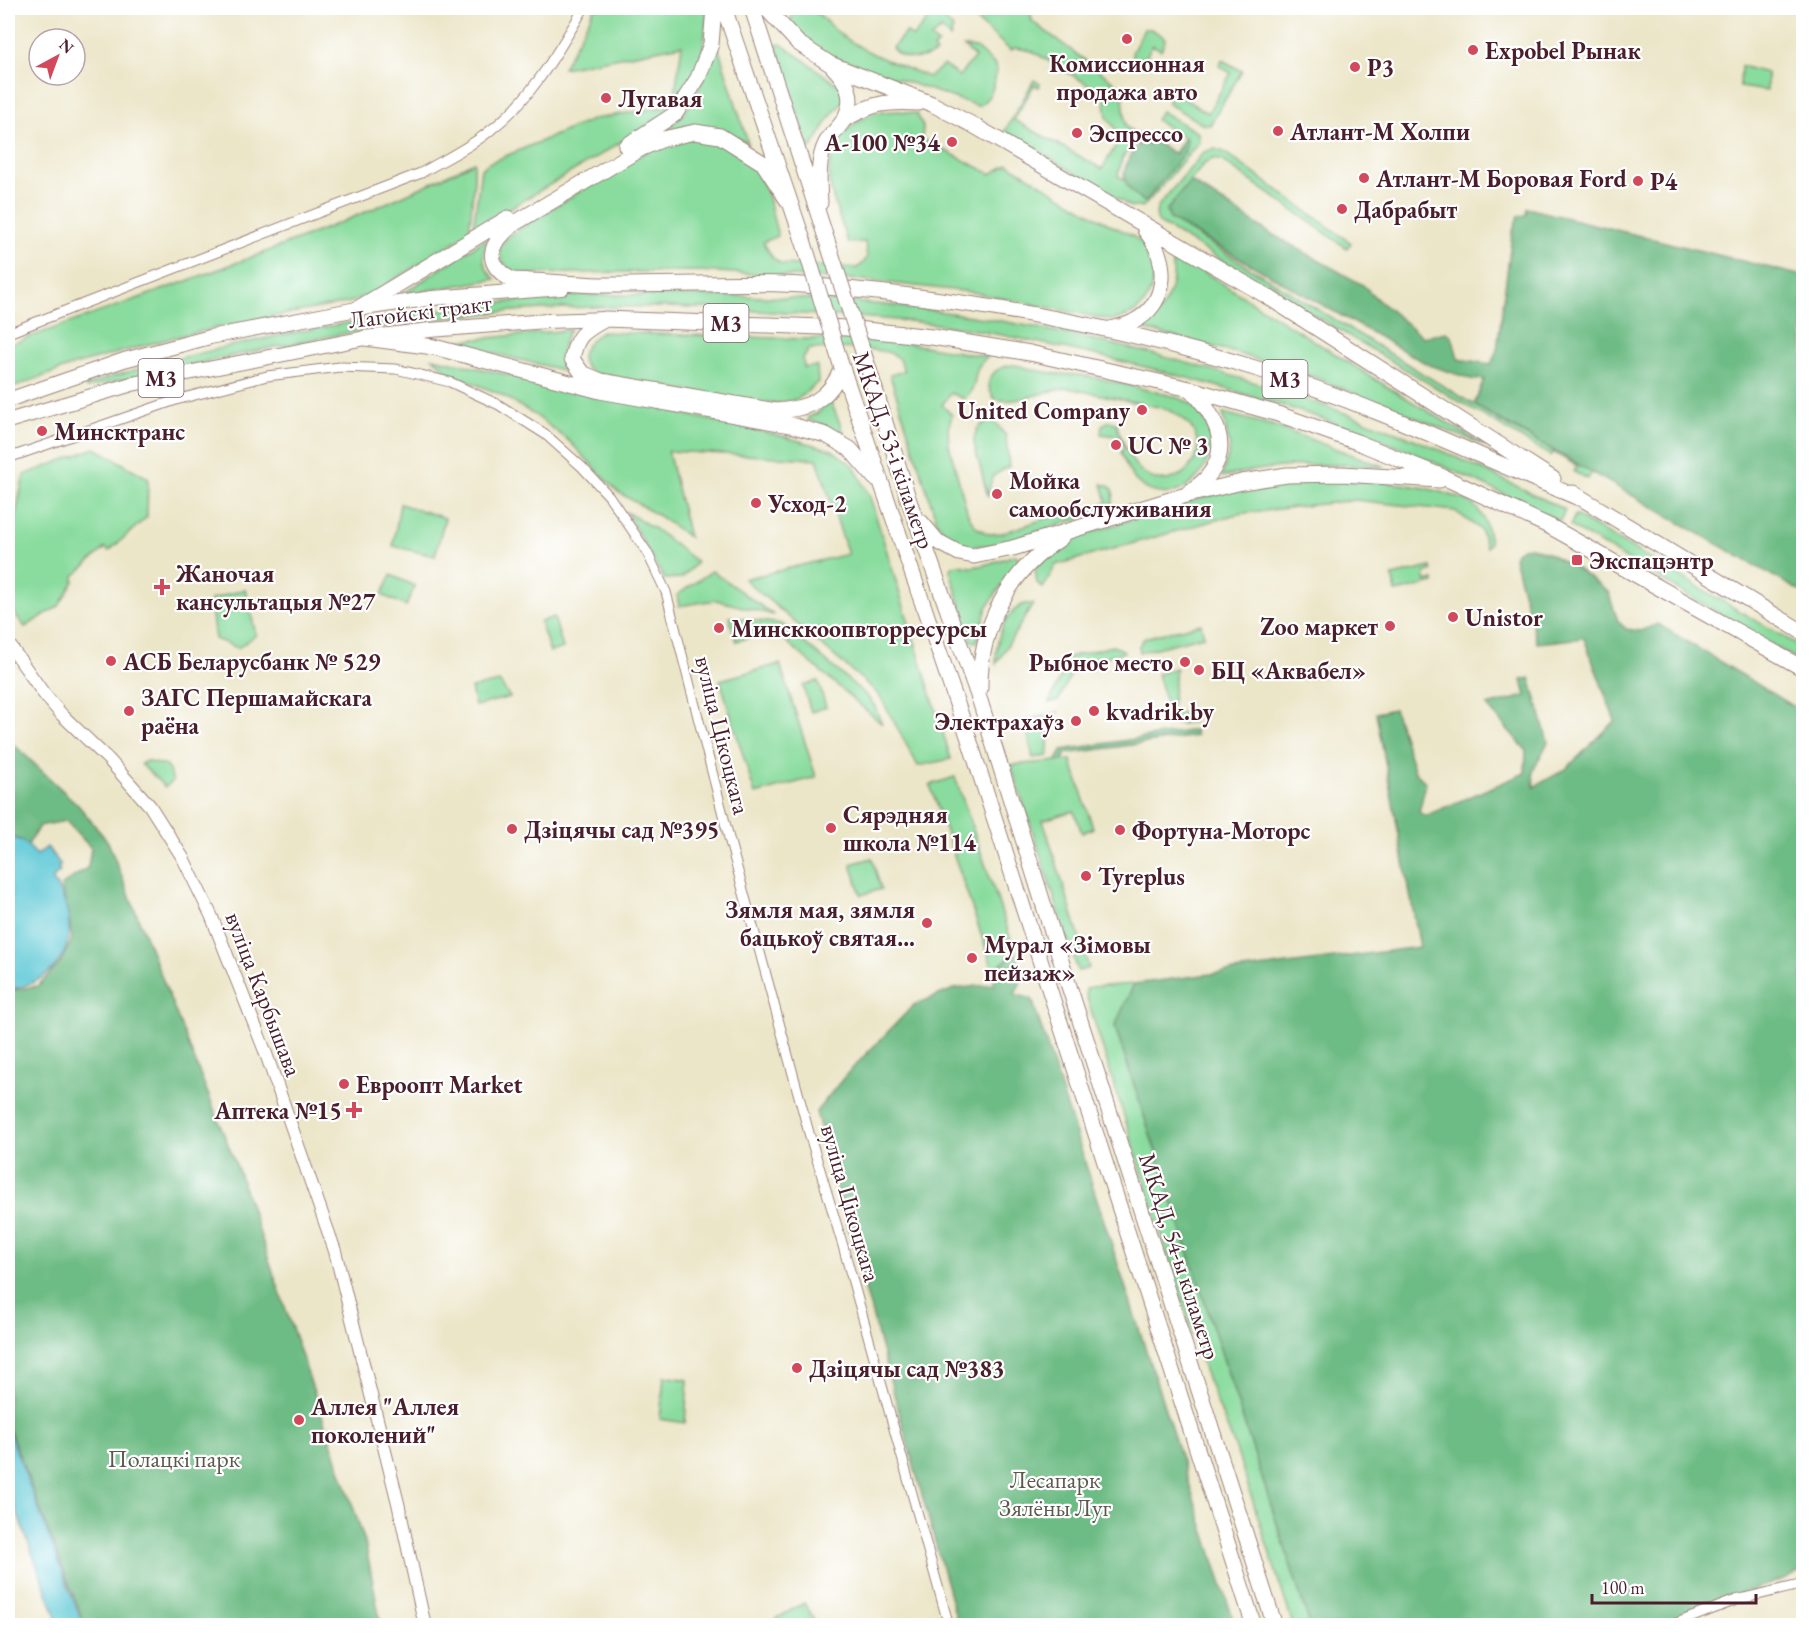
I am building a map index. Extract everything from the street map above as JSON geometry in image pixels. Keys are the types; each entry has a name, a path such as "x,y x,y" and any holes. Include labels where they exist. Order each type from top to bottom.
{"highway":[{"path":"357,309 675,114 698,78 711,44 714,8"},
{"name":"МКАД, 53-і кіламетр","path":"724,8 803,240 881,485 968,733 1023,905"},
{"name":"МКАД, 53-і кіламетр","path":"752,8 908,498 981,701 1042,899"},
{"path":"766,8 798,43 830,64 841,75 850,91 851,102 844,119 826,142 822,154 821,221"},
{"path":"830,64 932,104 971,124 1265,295 1541,471 1579,498"},
{"path":"844,119 873,104 898,102 932,104"},
{"path":"600,285 512,280 502,275 495,266 492,255 494,244 501,234 515,223 642,148 663,139 695,132 720,136 763,163 788,201"},
{"path":"1107,330 1132,323 1152,307 1158,295 1162,277 1160,255 1153,239 1139,223"},
{"name":"Лагойскі тракт","path":"600,285 702,283 825,286 974,305 1107,330"},
{"path":"605,319 584,332 575,343 572,359 582,374 602,381 776,411 796,410 808,407 819,400 832,387 842,368"},
{"name":"Лагойскі тракт","path":"605,319 847,328 932,337 1030,353 1190,389"},
{"name":"М3","path":"1107,330 1158,341 1262,370 1370,410 1579,498 1803,633"},
{"path":"365,338 434,347 600,392 791,425 826,435 850,449 881,485"},
{"path":"1183,496 1208,476 1215,466 1220,447 1214,419 1190,389"},
{"name":"М3","path":"1190,389 1275,413 1357,442 1457,484 1561,532 1803,669"},
{"path":"908,498 930,534 937,541 959,554 974,556 1005,550 1183,496 1242,482 1287,475 1380,476 1439,480 1457,484"},
{"path":"981,701 980,679 985,640 1012,582 1029,562 1076,528"},
{"name":"МКАД, 54-ы кіламетр","path":"1042,899 1275,1626"},
{"name":"МКАД, 54-ы кіламетр","path":"1023,905 1254,1626"}],"main road":[{"name":"Лагойскі тракт","path":"8,400 124,360 210,337 357,309 433,298 600,285"},
{"name":"Лагойскі тракт","path":"8,421 132,384 365,338 441,329 605,319"},
{"name":"вуліца Карбышава","path":"8,644 56,708 109,760 150,806 183,858 211,915 265,1051 334,1251 396,1493 425,1626"}],"street":[{"path":"8,333 421,173 475,142 494,128 531,90 551,63 584,8"},
{"name":"вуліца Цікоцкага","path":"8,458 176,400 267,376 340,367 396,369 450,382 499,405 545,434 582,466 609,496 647,552 666,592 730,842 809,1133 950,1626"},
{"path":"1669,1626 1736,1600 1803,1584"}],"green space":[{"path":"595,8 708,8 702,60 674,109 473,230 481,169 489,163 594,119 673,105 682,45 563,68"},
{"path":"963,8 1030,8 1032,21 1122,88 1126,127 1151,143 1133,144 1122,158 1118,176 1124,179 1145,201 1185,138 1156,120 1161,111 1198,133 1199,142 1147,203 1142,207 1131,207 1005,131 1034,80 1040,84 1039,87 1034,85 1014,120 1102,169 1121,137 1107,117 1104,94 1032,51 1016,48 1010,50"},
{"path":"801,9 820,15 835,30 868,52 929,77 944,65 959,76 975,57 964,47 976,48 996,66 993,89 987,99 978,106 833,57 810,43 794,29 792,14"},
{"path":"933,9 953,28 950,38 941,29 931,38 938,44 933,48 936,53 925,57 907,58 896,53 892,48 906,32 913,37 929,18 925,12"},
{"path":"1144,29 1151,29 1165,40 1161,50 1152,45 1143,63 1134,58 1132,53"},
{"path":"781,44 841,87 844,100 830,117 812,147 809,148 777,49 776,45"},
{"path":"718,47 748,143 714,127 686,127 672,130 670,126 679,119 692,102 702,83 713,52"},
{"path":"1222,60 1242,71 1210,125 1202,124 1167,103 1173,92 1208,113 1231,73 1219,66"},
{"path":"1741,66 1767,73 1767,91 1740,87"},
{"path":"899,111 917,114 923,127 922,139 991,174 1008,164 1142,243 1149,253 1153,270 1152,287 1147,299 1135,312 1111,320 971,292 862,280 698,271 516,274 506,266 501,258 500,249 504,241 517,230 616,169 656,148 684,139 699,138 732,148 747,159 757,171 767,194 778,236 763,242 772,257 781,264 857,268 866,260 865,242 848,243 830,185 830,162 838,142 852,125 872,114"},
{"path":"1185,138 1187,143 1184,153 1145,202 1130,189 1124,176 1133,153 1139,144 1157,143 1175,154"},
{"path":"1214,149 1224,152 1351,243 1347,248 1221,160 1212,159 1204,164 1167,210 1170,219 1505,424 1592,472 1588,479 1574,472 1577,466 1553,452 1551,456 1159,223 1156,214 1159,205 1204,152"},
{"path":"474,162 469,233 375,292 351,302 175,337 74,365 8,389 8,345 302,238 418,189"},
{"path":"1190,181 1268,232 1363,285 1423,337 1446,332 1452,336 1458,359 1491,364 1497,350 1512,234 1518,216 1526,215 1527,208 1803,276 1803,593 1474,405 1484,379 1474,380 1429,365 1170,219 1167,210"},
{"path":"487,238 484,260 487,270 495,279 401,295"},
{"path":"1161,245 1486,446 1311,376 1226,350 1142,329 1162,308 1173,280 1172,261"},
{"path":"571,295 739,296 864,303 969,316 1095,340 1220,372 1342,412 1443,451 1565,510 1560,521 1388,443 1300,411 1213,385 1125,362 1025,340 955,327 893,320 683,307 580,307 512,311 458,316 350,332 86,388 85,385 196,354 310,330 409,314"},
{"path":"570,330 562,350 566,371 446,342"},
{"path":"601,332 805,339 876,338 988,357 978,367 973,388 964,399 951,393 942,405 952,415 948,429 949,445 968,515 976,527 988,534 1003,533 1079,507 1081,510 1107,502 1102,484 1107,485 1113,491 1112,502 1107,510 996,545 970,546 957,543 937,522 890,375 904,371 901,362 894,355 866,349 809,349 803,359 804,368 817,366 818,382 798,399 780,403 745,401 594,373 584,364 582,358 585,348"},
{"path":"433,358 782,436 832,450 854,466 870,497 951,759 918,766 881,698 873,689 744,579 848,554 817,459 668,451 689,537 618,492 569,441 535,415 500,394 451,374"},
{"path":"1014,365 1048,373 1100,379 1176,397 1188,402 1203,416 1211,438 1209,455 1203,469 1193,481 1180,490 1166,493 1151,491 1136,481 1129,471 1121,453 1124,447 1119,436 1101,434 1102,425 1110,421 1118,424 1117,427 1126,449 1139,469 1154,478 1169,479 1182,474 1192,463 1197,450 1195,435 1184,420 1163,408 1068,388 1022,399 995,399 989,386 992,376 1001,368"},
{"path":"830,400 844,433 840,435 824,425 808,420 808,417 818,413"},
{"path":"1223,413 1274,426 1385,467 1303,465 1243,472 1222,477 1230,448"},
{"path":"989,421 995,422 1006,436 1009,467 992,478 988,497 974,444 977,430"},
{"path":"95,448 148,478 147,517 109,551 105,548 74,576 74,581 59,606 25,627 10,607 7,594 12,541 24,475"},
{"path":"1294,480 1395,483 1434,490 1464,499 1475,506 1482,515 1490,543 1486,547 1481,530 1455,511 1355,500 1237,514 1056,565 1043,588 1037,583 1035,569 1054,548 1069,539 1221,492"},
{"path":"400,504 445,518 435,556 393,546"},
{"path":"626,512 655,529 697,562 682,578 664,579"},
{"path":"1575,515 1803,648 1803,663 1570,526"},
{"path":"1531,547 1548,553 1577,569 1608,592 1618,621 1626,629 1640,631 1658,624 1803,712 1803,1572 1655,1625 1310,1625 1115,1026 1134,984 1420,947 1376,713 1394,709 1415,772 1426,783 1419,812 1425,816 1525,773 1526,750 1487,706 1526,696 1522,680 1530,678 1548,742 1533,771 1534,787 1566,769 1615,721 1584,638 1537,643 1514,558 1516,552 1522,548"},
{"path":"1016,555 1019,559 987,607 977,642 971,641 950,570 957,565 978,566"},
{"path":"1431,567 1432,571 1424,573 1426,582 1434,580 1434,583 1396,592 1392,576"},
{"path":"712,571 774,615 716,600 679,606 677,595"},
{"path":"391,575 415,586 406,606 382,595"},
{"path":"245,589 256,635 238,648 215,639 210,600"},
{"path":"1024,604 1033,604 996,664 1001,630 1010,615"},
{"path":"554,617 563,648 550,652 540,622"},
{"path":"729,617 782,624 866,695 874,705 882,724 774,631 736,641"},
{"path":"1201,624 1204,636 1140,652 1139,646 1144,638"},
{"path":"1112,646 1124,652 1075,665 1059,700 1049,703 1069,657"},
{"path":"780,664 816,777 755,794 720,680"},
{"path":"1176,668 1171,714 1192,712 1192,722 1181,724 1165,720 1164,715 1168,710 1157,674"},
{"path":"818,681 826,707 811,712 803,686"},
{"path":"499,682 510,697 475,706 471,688"},
{"path":"1058,712 1050,733 1048,756 1033,758 1025,721"},
{"path":"1195,730 1196,736 1065,754 1063,761 1057,761 1062,750"},
{"name":"Полацкі парк","path":"8,739 79,806 108,842 239,1172 365,1542 381,1625 85,1625 8,1426 8,991 38,986 60,963 72,939 61,886 88,867 91,848 66,821 39,826 28,845 8,835"},
{"path":"1071,760 1093,828 1082,833 1074,811 1043,820 1089,968 1078,971 1011,765"},
{"path":"146,761 167,766 173,781 165,787 141,764"},
{"path":"955,777 1016,954 993,969 930,785"},
{"path":"872,858 881,889 861,895 851,864"},
{"name":"Лесапарк Зялёны Луг","path":"1016,954 1024,975 1015,994 1032,999 1235,1625 958,1625 816,1112 845,1076 914,1005 954,989 994,984 993,969"},
{"path":"1134,984 1115,1027 1310,1625 1293,1625 1236,1449 1205,1373 1086,995 1086,989 1091,987"},
{"path":"664,1376 688,1380 685,1423 660,1419"},
{"path":"804,1603 817,1625 765,1625"}],"water":[{"path":"8,836 23,841 37,855 47,847 61,865 53,881 65,903 69,927 65,950 50,971 31,984 8,990"},
{"path":"8,1429 83,1625 59,1625 8,1488"}],"place":[{"name":"Комиссионная продажа авто","path":"1127,39"},
{"name":"Expobel Рынак","path":"1473,50"},
{"name":"P3","path":"1355,67"},
{"name":"Лугавая","path":"606,98"},
{"name":"Атлант-М Холпи","path":"1278,131"},
{"name":"Эспрессо","path":"1077,133"},
{"name":"А-100 №34","path":"952,142"},
{"name":"Атлант-М Боровая Ford","path":"1364,178"},
{"name":"P4","path":"1638,181"},
{"name":"Дабрабыт","path":"1342,209"},
{"name":"United Company","path":"1142,410"},
{"name":"Минсктранс","path":"42,431"},
{"name":"UC № 3","path":"1116,445"},
{"name":"Мойка самообслуживания","path":"997,494"},
{"name":"Усход-2","path":"756,503"},
{"name":"Экспацэнтр","path":"1577,560"},
{"name":"Жаночая кансультацыя №27","path":"162,587"},
{"name":"Unistor","path":"1453,617"},
{"name":"Zoo маркет","path":"1390,626"},
{"name":"Минсккоопвторресурсы","path":"719,628"},
{"name":"АСБ Беларусбанк № 529","path":"111,661"},
{"name":"Рыбное место","path":"1185,662"},
{"name":"БЦ «Аквабел»","path":"1199,670"},
{"name":"ЗАГС Першамайскага раёна","path":"129,711"},
{"name":"kvadrik.by","path":"1094,711"},
{"name":"Электрахаўз","path":"1076,721"},
{"name":"Сярэдняя школа №114","path":"831,828"},
{"name":"Дзіцячы сад №395","path":"512,829"},
{"name":"Фортуна-Моторс","path":"1120,830"},
{"name":"Tyreplus","path":"1086,876"},
{"name":"Зямля мая, зямля бацькоў святая...","path":"927,923"},
{"name":"Мурал «Зімовы пейзаж»","path":"972,958"},
{"name":"Евроопт Market","path":"344,1084"},
{"name":"Аптека №15","path":"354,1110"},
{"name":"Дзіцячы сад №383","path":"797,1368"},
{"name":"Аллея \"Аллея поколений\"","path":"299,1420"}]}
